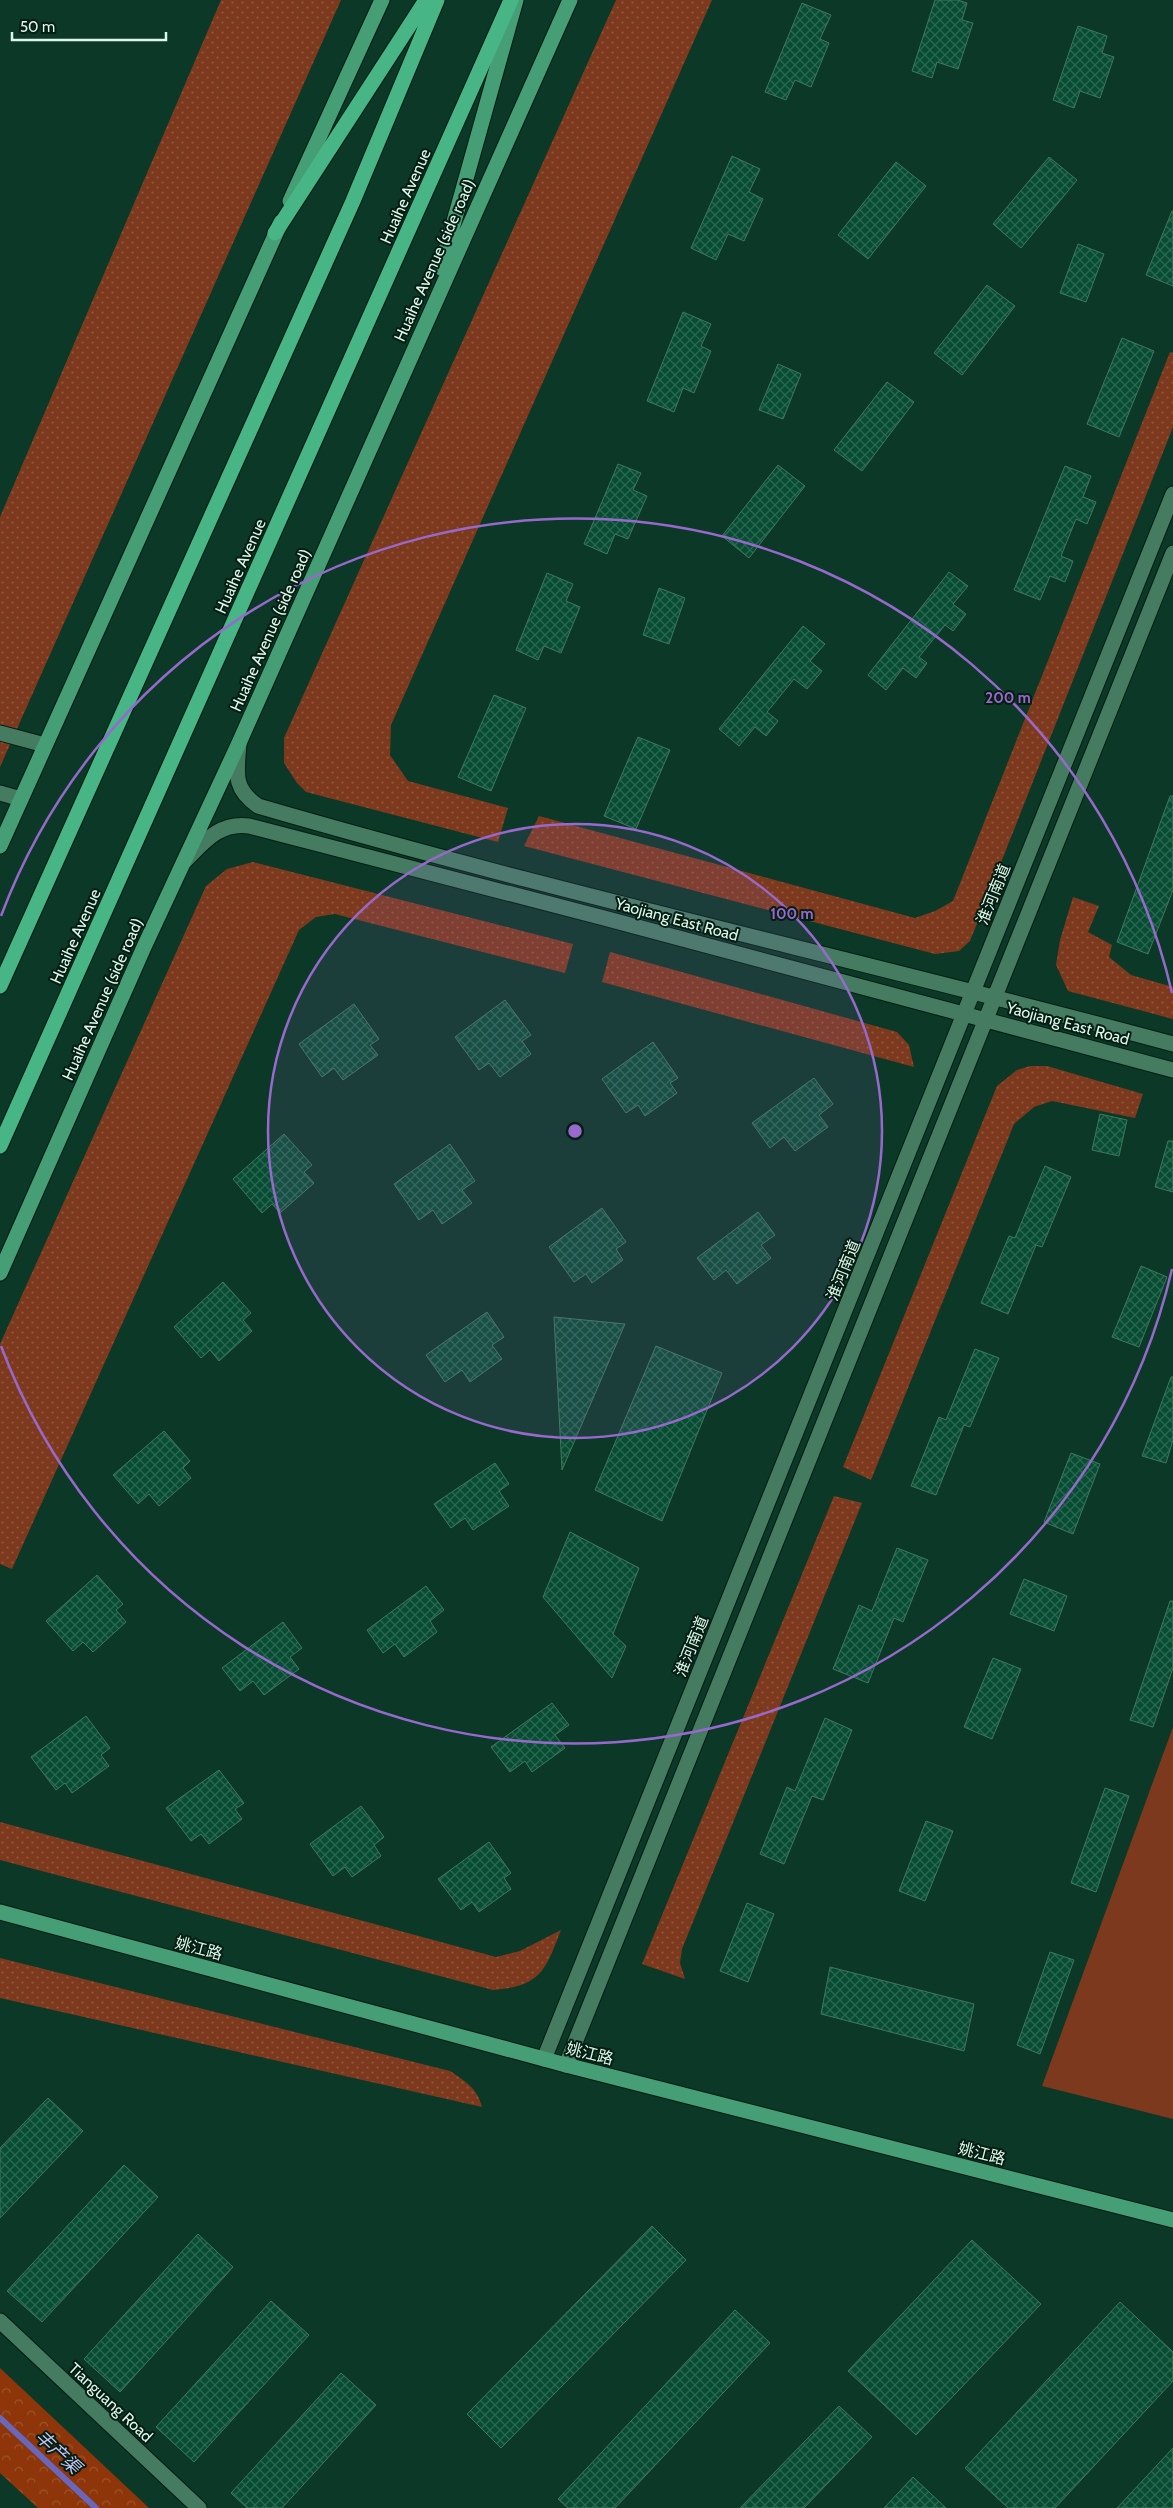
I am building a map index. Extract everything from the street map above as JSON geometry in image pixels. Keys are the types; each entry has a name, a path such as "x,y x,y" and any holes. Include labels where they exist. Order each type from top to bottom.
{"highway":[{"path":"276,233 426,0"},
{"path":"0,986 354,201 437,0"},
{"name":"Huaihe Avenue","path":"0,1146 511,0"}],"main road":[{"path":"0,846 382,0"},
{"path":"428,316 516,0"},
{"name":"Huaihe Avenue (side road)","path":"0,1273 183,863 239,743 570,0"},
{"name":"姚江路","path":"0,1912 544,2060 1173,2220"}],"street":[{"name":"淮河南道","path":"544,2060 1173,494"},
{"path":"566,2065 1173,553"},
{"path":"0,733 45,745"},
{"name":"Yaojiang East Road","path":"239,743 236,773 239,787 247,798 258,806 498,873 996,996 1173,1044"},
{"path":"0,793 21,799"},
{"name":"Yaojiang East Road","path":"183,863 222,829 235,824 249,826 987,1019 1173,1070"},
{"name":"Tianguang Road","path":"0,2321 199,2508"}],"shaded area":[{"path":"221,0 341,0 0,767 0,517"},
{"path":"616,0 712,0 391,725 390,755 408,781 508,808 498,842 306,792 297,783 284,763 284,738"},
{"path":"1170,352 1173,353 1173,427 970,941 959,951 935,954 524,846 539,816 915,918 935,911 953,901"},
{"path":"253,862 573,944 565,973 335,914 316,917 299,930 12,1569 0,1564 0,1344 206,886 227,869"},
{"path":"1073,897 1099,906 1088,932 1112,945 1109,957 1131,975 1173,987 1173,1019 1068,991 1056,965 1060,940"},
{"path":"610,952 897,1032 909,1045 914,1067 602,982"},
{"path":"1030,1066 1047,1066 1143,1094 1135,1118 1052,1101 1034,1107 1014,1124 871,1480 843,1467 997,1086 1017,1070"},
{"path":"834,1496 862,1503 682,1949 680,1963 685,1979 642,1964"},
{"path":"1173,1727 1173,2119 1042,2086"},
{"path":"0,1822 496,1957 520,1951 561,1930 545,1966 539,1974 522,1985 493,1990 0,1860"},
{"path":"0,1958 450,2071 474,2090 482,2107 0,1998"}],"green space":[{"path":"0,2368 149,2508 38,2508 0,2473"}],"building":[{"path":"935,0 958,0 967,3 962,20 973,23 958,69 937,62 932,78 912,71"},
{"path":"802,3 831,15 820,39 829,43 811,87 795,80 786,100 765,92"},
{"path":"1078,26 1107,36 1102,53 1114,57 1100,98 1080,91 1074,108 1053,100"},
{"path":"732,156 760,169 749,192 763,199 744,241 728,234 716,260 691,248"},
{"path":"1049,157 1077,180 1021,248 993,224"},
{"path":"896,162 926,186 868,259 838,235"},
{"path":"1173,211 1173,286 1146,275"},
{"path":"1078,244 1104,254 1086,302 1060,293"},
{"path":"987,285 1015,306 962,375 934,353"},
{"path":"683,312 711,324 701,346 711,351 694,393 683,388 674,412 647,401"},
{"path":"1122,338 1154,351 1119,437 1087,424"},
{"path":"778,364 801,374 783,419 759,410"},
{"path":"887,382 914,402 862,471 834,450"},
{"path":"618,464 641,473 633,490 647,496 628,539 615,534 607,554 584,544"},
{"path":"778,465 805,486 749,558 722,536"},
{"path":"1065,466 1091,476 1083,497 1096,502 1087,524 1076,519 1061,556 1073,561 1065,582 1050,576 1040,600 1014,590"},
{"path":"949,572 968,586 953,604 966,614 953,631 945,625 919,657 927,663 916,678 903,668 886,690 868,675"},
{"path":"547,573 573,584 566,601 580,607 561,653 544,646 538,660 516,650"},
{"path":"659,588 685,598 669,644 643,635"},
{"path":"803,626 825,644 810,661 822,671 807,689 794,679 767,712 778,721 766,736 755,727 739,746 719,729"},
{"path":"494,695 526,708 491,791 458,777"},
{"path":"638,737 670,750 636,829 604,816"},
{"path":"1170,796 1173,796 1173,890 1148,954 1117,942"},
{"path":"505,1000 531,1035 522,1041 531,1054 500,1077 489,1063 479,1070 455,1037"},
{"path":"354,1004 379,1039 370,1045 378,1055 343,1080 334,1068 322,1077 299,1044"},
{"path":"653,1042 678,1078 670,1083 677,1093 645,1116 638,1105 626,1113 602,1079"},
{"path":"814,1078 833,1104 819,1115 828,1127 795,1151 784,1137 770,1148 752,1123"},
{"path":"1100,1114 1127,1120 1119,1156 1092,1150"},
{"path":"284,1134 312,1165 304,1172 314,1183 280,1213 272,1204 262,1213 233,1179"},
{"path":"1168,1141 1173,1141 1173,1192 1155,1187"},
{"path":"450,1144 475,1181 462,1190 472,1203 442,1224 433,1210 419,1220 394,1184"},
{"path":"1045,1166 1071,1177 1042,1247 1036,1245 1008,1314 981,1303 1009,1236 1015,1238"},
{"path":"602,1208 626,1242 616,1249 623,1260 592,1283 586,1274 574,1282 549,1247"},
{"path":"758,1212 775,1235 761,1245 771,1258 737,1284 726,1270 714,1280 697,1258"},
{"path":"1141,1266 1167,1277 1139,1347 1112,1337"},
{"path":"223,1282 251,1313 243,1320 252,1331 219,1361 210,1350 201,1358 174,1327"},
{"path":"487,1312 504,1337 492,1345 502,1359 470,1382 462,1370 445,1382 426,1355"},
{"path":"554,1317 625,1324 562,1470"},
{"path":"656,1346 722,1373 662,1521 595,1490"},
{"path":"975,1349 999,1358 970,1427 964,1425 936,1495 911,1486 939,1417 946,1420"},
{"path":"1171,1377 1173,1377 1173,1440 1166,1463 1142,1456"},
{"path":"164,1431 190,1461 183,1468 191,1478 159,1506 149,1494 138,1504 113,1475"},
{"path":"1071,1453 1100,1464 1073,1534 1044,1522"},
{"path":"495,1463 509,1484 499,1491 509,1506 473,1530 465,1518 451,1528 434,1504"},
{"path":"570,1532 639,1568 613,1634 626,1646 612,1678 543,1597"},
{"path":"897,1548 928,1560 903,1622 894,1618 868,1683 833,1669 859,1605 872,1611"},
{"path":"97,1575 123,1604 116,1610 126,1622 93,1652 83,1642 73,1651 46,1621"},
{"path":"1024,1579 1067,1596 1054,1631 1010,1614"},
{"path":"426,1586 444,1610 430,1621 437,1632 404,1657 395,1644 383,1653 367,1630"},
{"path":"1170,1601 1173,1601 1173,1668 1153,1727 1130,1720"},
{"path":"283,1622 302,1648 290,1657 299,1669 264,1695 253,1681 240,1691 222,1668"},
{"path":"993,1658 1021,1669 992,1739 964,1727"},
{"path":"552,1703 569,1725 555,1735 565,1748 532,1772 525,1761 510,1772 491,1747"},
{"path":"86,1716 110,1748 101,1755 109,1766 72,1793 65,1783 56,1790 31,1757"},
{"path":"825,1718 852,1730 823,1800 812,1796 784,1864 760,1854 787,1787 795,1791"},
{"path":"219,1770 244,1803 235,1809 242,1819 209,1844 201,1834 191,1841 166,1808"},
{"path":"1105,1788 1129,1796 1096,1892 1071,1883"},
{"path":"361,1806 384,1837 374,1845 381,1856 352,1877 345,1867 333,1876 310,1844"},
{"path":"926,1821 953,1831 925,1901 899,1891"},
{"path":"489,1842 511,1873 504,1878 511,1889 479,1912 472,1902 461,1910 438,1879"},
{"path":"747,1903 774,1914 748,1982 720,1971"},
{"path":"1050,1952 1074,1960 1040,2054 1017,2045"},
{"path":"830,1967 974,2004 964,2051 821,2014"},
{"path":"48,2098 83,2131 0,2218 0,2148"},
{"path":"124,2165 158,2197 42,2322 7,2291"},
{"path":"652,2226 686,2260 501,2448 467,2414"},
{"path":"198,2234 233,2267 120,2392 84,2359"},
{"path":"972,2240 1041,2304 916,2435 848,2371"},
{"path":"271,2301 309,2335 194,2462 156,2427"},
{"path":"1120,2302 1173,2352 1173,2381 1055,2508 1008,2508 965,2468"},
{"path":"735,2310 770,2343 615,2508 568,2508 558,2499"},
{"path":"341,2373 376,2405 282,2508 247,2508 231,2493"},
{"path":"839,2406 872,2437 804,2508 740,2508"},
{"path":"1173,2448 1173,2508 1117,2508"},
{"path":"913,2477 946,2508 884,2508"}],"waterway":[{"name":"丰产渠","path":"0,2418 96,2508"}]}
